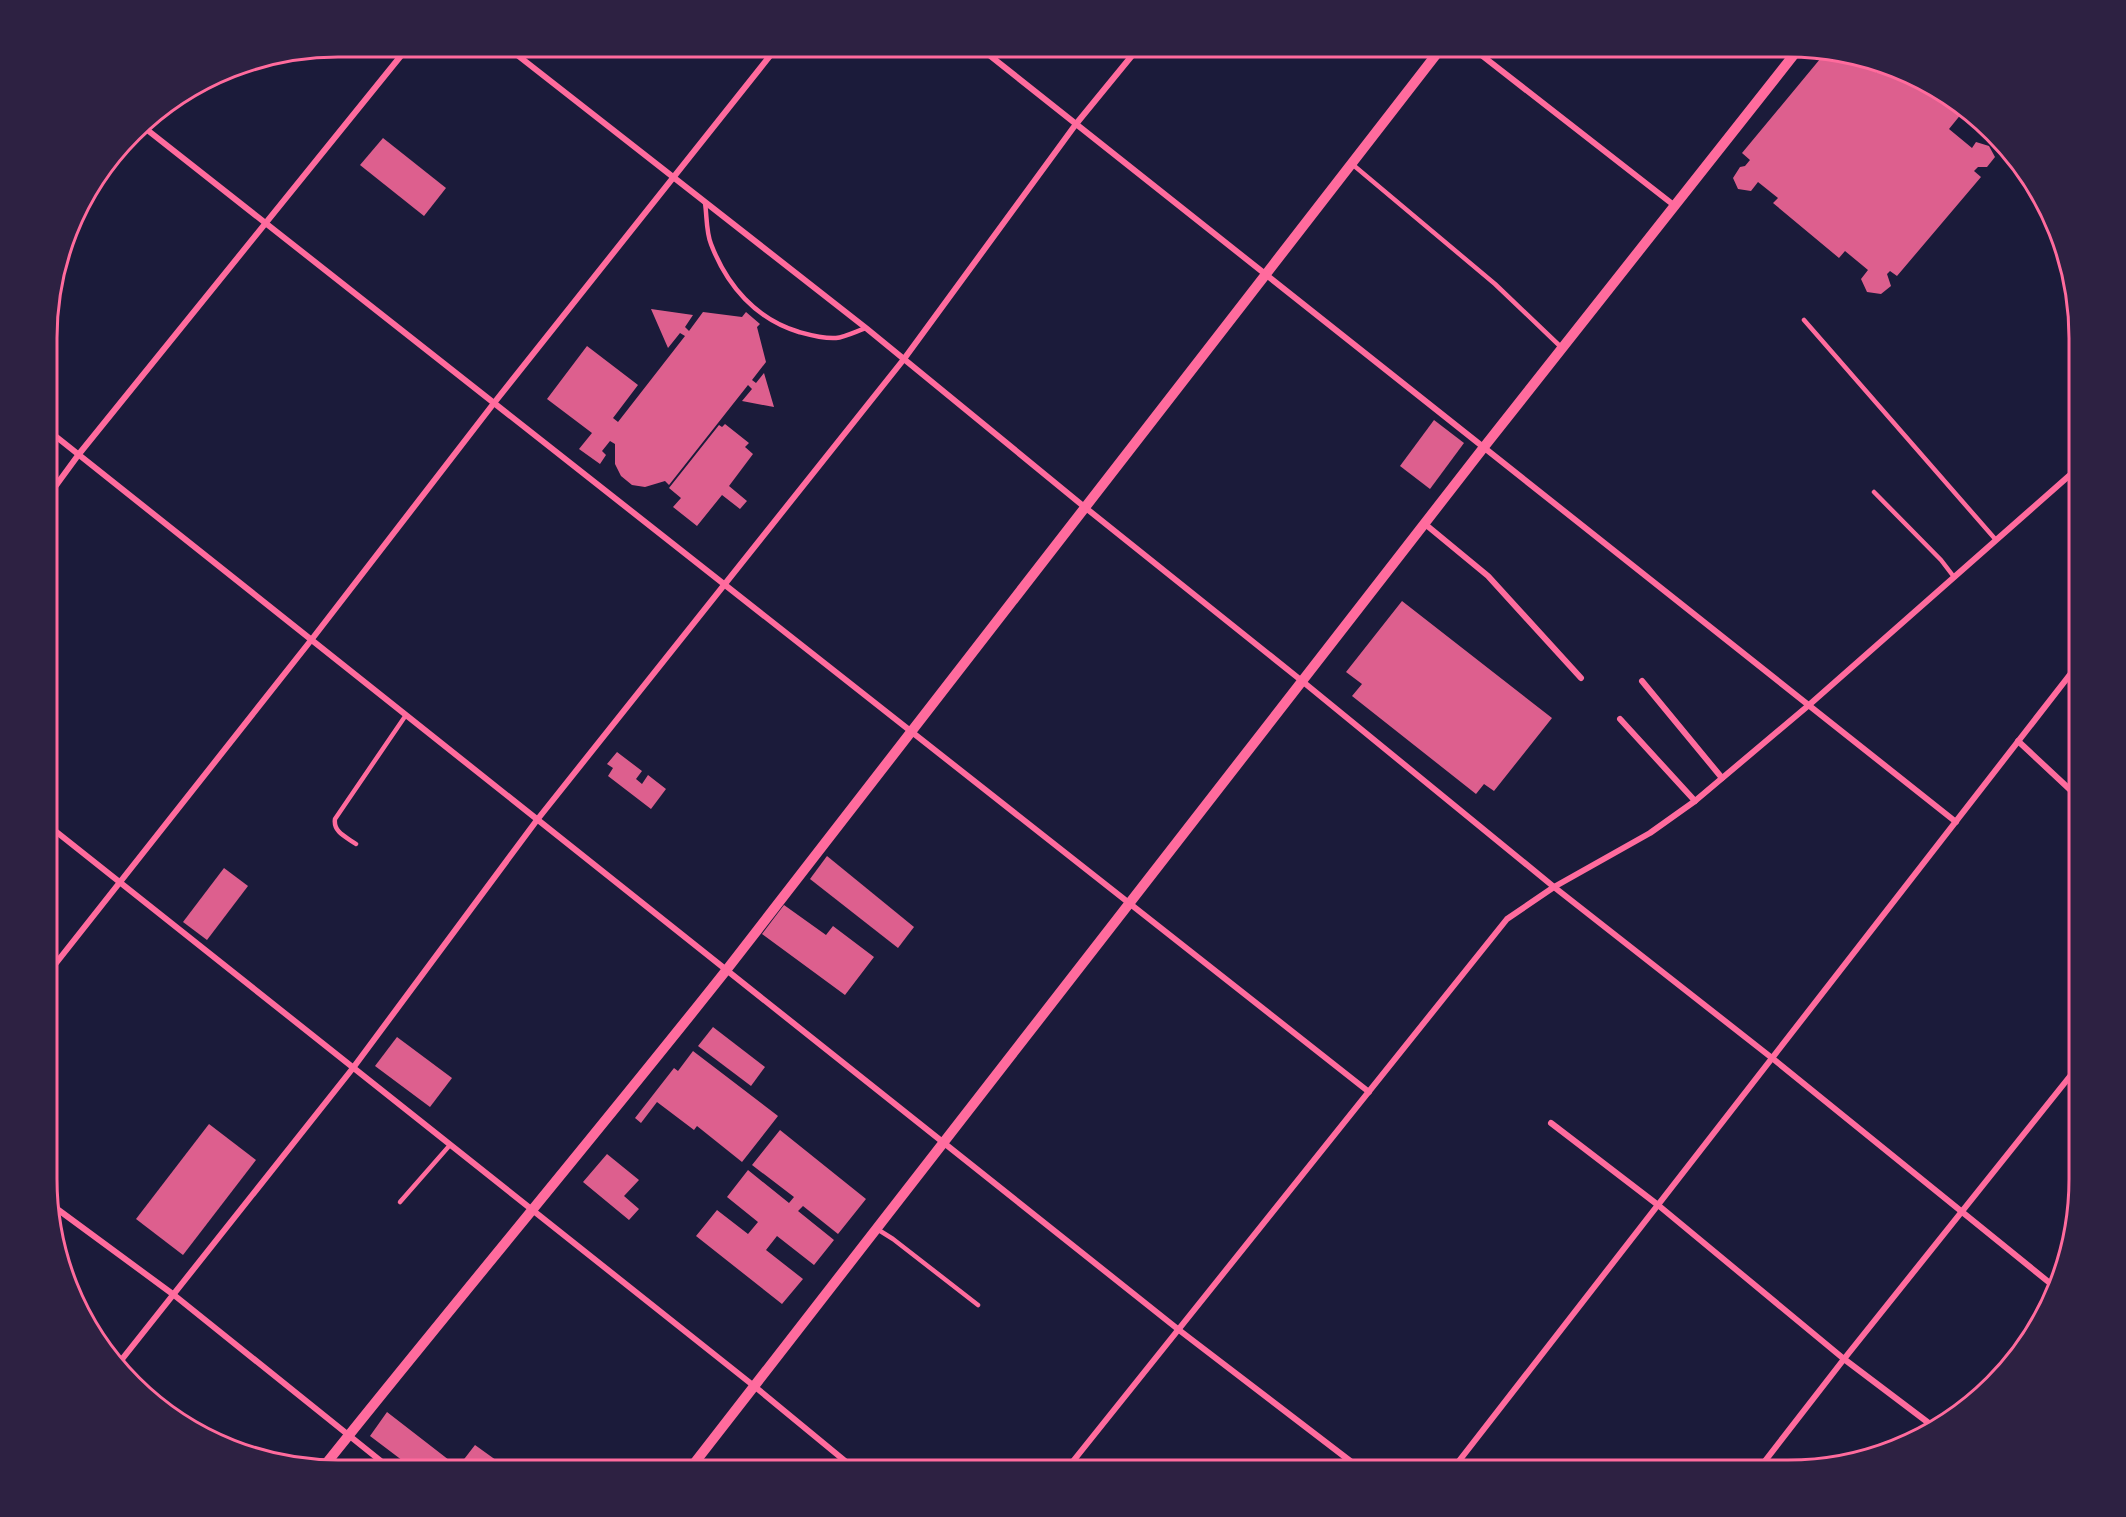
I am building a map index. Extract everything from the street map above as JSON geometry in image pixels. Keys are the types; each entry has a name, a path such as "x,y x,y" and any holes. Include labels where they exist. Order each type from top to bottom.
{"street":[{"path":"57,484 399,57"},
{"path":"521,57 866,328 1554,887 1772,1058 2050,1283"},
{"path":"57,962 312,639 494,403 769,57"},
{"path":"992,57 1956,822"},
{"path":"122,1359 353,1068 537,820 904,359 1076,124 1131,57"},
{"path":"329,1460 726,970 1087,509 1434,57"},
{"path":"1484,57 1675,206"},
{"path":"697,1460 1484,447 1792,57"},
{"path":"148,131 1369,1092"},
{"path":"57,437 1179,1330 1349,1460"},
{"path":"1074,1460 1507,919 1554,887 1650,833 1695,801 1809,705 2069,476"},
{"path":"1425,524 1488,576 1581,678"},
{"path":"1460,1460 2069,676"},
{"path":"1642,681 1722,778"},
{"path":"1620,719 1695,801"},
{"path":"2018,741 2069,789"},
{"path":"57,832 754,1386 844,1460"},
{"path":"1766,1460 2069,1077"},
{"path":"1551,1123 1658,1205 1844,1359 1928,1423"},
{"path":"59,1210 174,1295 379,1460"}],"lane":[{"path":"1352,164 1495,284 1562,348"},
{"path":"705,203 710,242 724,273 743,299 757,312 782,327 812,336 837,338 866,328"},
{"path":"1804,320 1996,540"},
{"path":"1874,492 1941,560 1954,577"},
{"path":"356,844 336,830 335,819 406,715"},
{"path":"400,1202 450,1145"},
{"path":"877,1229 978,1305"}],"building":[{"path":"1820,59 1843,62 1879,72 1913,86 1960,116 1949,129 1972,148 1976,142 1989,146 1995,157 1987,167 1978,167 1974,171 1981,177 1897,276 1890,271 1887,274 1891,286 1881,294 1867,292 1861,279 1868,270 1845,251 1839,258 1773,203 1778,198 1758,182 1751,191 1738,189 1733,178 1740,167 1745,166 1750,160 1742,153"},
{"path":"383,138 446,188 424,216 360,165"},
{"path":"651,309 693,315 685,327 689,331 703,312 742,317 746,312 760,324 757,327 766,362 752,380 756,383 764,373 774,407 742,401 752,389 748,385 669,485 665,481 645,487 632,485 621,476 615,464 615,444 610,441 602,451 606,455 600,464 579,449 592,433 547,399 587,346 638,385 613,418 618,422 685,336 680,333 668,348"},
{"path":"1434,420 1464,443 1430,489 1400,466"},
{"path":"725,424 749,443 745,447 753,454 729,486 747,501 740,509 722,495 697,526 673,507 681,498 669,488 719,425 722,427"},
{"path":"1402,601 1552,718 1494,791 1484,784 1476,794 1352,696 1362,684 1346,672"},
{"path":"617,752 642,771 636,779 642,784 648,775 666,789 651,809 608,776 613,768 607,764"},
{"path":"827,856 914,927 898,948 810,879"},
{"path":"224,868 248,886 207,940 183,922"},
{"path":"784,905 826,935 833,926 874,957 845,995 762,934"},
{"path":"713,1027 765,1067 751,1086 698,1046"},
{"path":"397,1037 452,1078 430,1107 375,1066"},
{"path":"693,1051 778,1116 742,1162 697,1126 694,1130 657,1102 641,1123 635,1118 674,1068 678,1071"},
{"path":"209,1124 256,1160 183,1255 136,1219"},
{"path":"780,1130 866,1199 838,1234 803,1206 798,1211 834,1240 814,1265 777,1236 766,1250 803,1279 782,1304 696,1236 717,1210 748,1234 758,1222 727,1197 748,1170 789,1203 794,1197 752,1165"},
{"path":"607,1154 639,1180 624,1196 639,1209 629,1220 583,1182"},
{"path":"387,1412 449,1460 402,1460 370,1436"},
{"path":"475,1445 496,1460 463,1460"}]}
